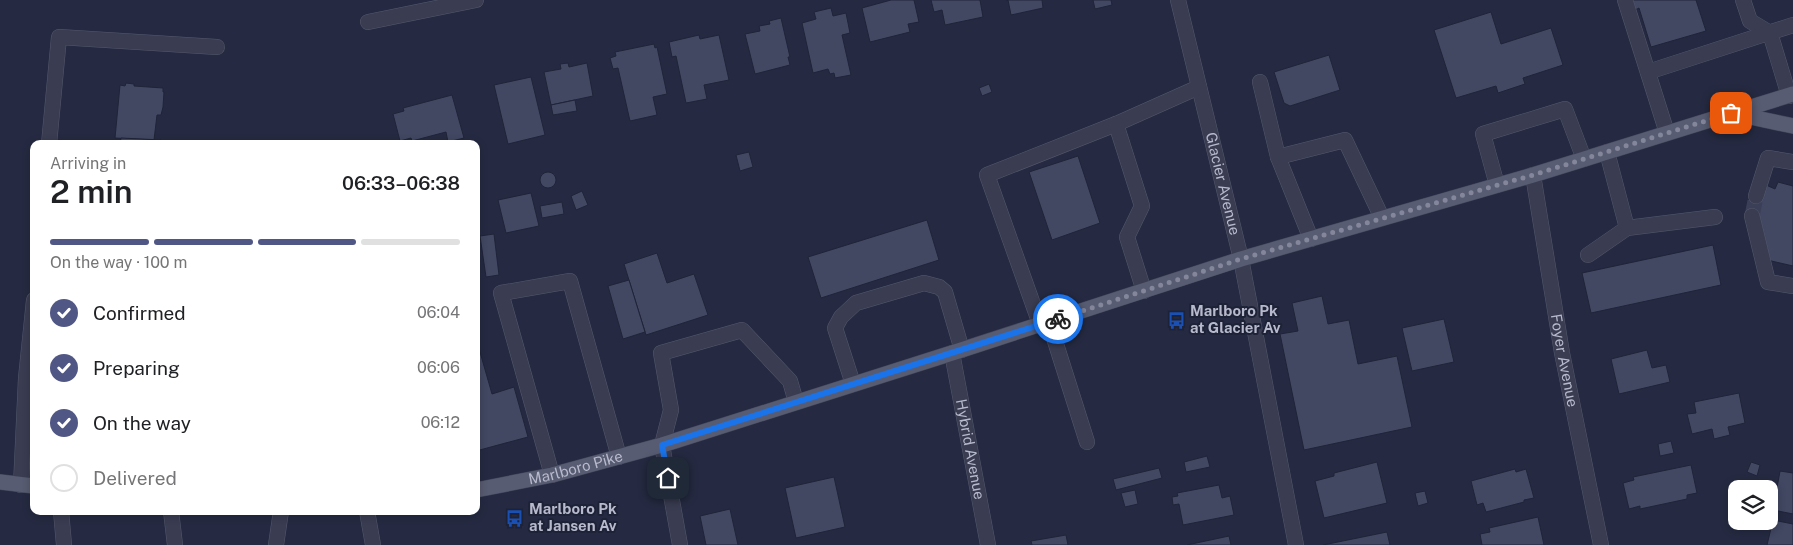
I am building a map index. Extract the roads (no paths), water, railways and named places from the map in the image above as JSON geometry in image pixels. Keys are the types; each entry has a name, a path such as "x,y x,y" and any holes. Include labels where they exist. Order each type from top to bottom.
{"main road":[{"name":"Marlboro Pike","path":"480,489 552,475 662,445 957,352 1241,259 1533,175 1791,95"},
{"path":"1731,113 1793,126"},
{"path":"0,482 27,485"}],"street":[{"path":"368,22 476,0"},
{"name":"Glacier Avenue","path":"1178,0 1241,259 1296,545"},
{"path":"1625,0 1667,133"},
{"path":"1743,0 1750,21 1770,33 1791,95"},
{"path":"1648,72 1793,25"},
{"path":"49,140 59,36 217,47"},
{"path":"1260,82 1278,157 1311,239"},
{"path":"1087,442 987,175 1116,124 1199,86"},
{"path":"1498,185 1483,134 1564,109 1584,159"},
{"path":"1116,124 1142,206 1127,237 1144,291"},
{"path":"1278,157 1345,140 1382,218"},
{"path":"1607,152 1627,228"},
{"path":"1756,196 1768,158 1793,162"},
{"name":"Foyer Avenue","path":"1533,175 1562,353 1601,545"},
{"path":"1752,216 1768,282 1793,286"},
{"path":"1588,255 1627,228 1715,217"},
{"path":"552,475 501,294 570,281 619,456"},
{"name":"Hybrid Avenue","path":"853,384 835,328 841,317 856,303 924,283 939,287 946,292 988,545"},
{"path":"680,545 662,445 671,410 661,353 742,330 790,381 796,402"},
{"path":"27,485 26,378 30,339"},
{"path":"61,515 64,545"},
{"path":"171,515 175,545"},
{"path":"276,545 280,515"},
{"path":"368,515 373,545"}],"tunnel":[{"path":"1752,216 1756,196"}],"place":[{"name":"Marlboro Pk at Glacier Av","path":"1176,320"},
{"name":"Marlboro Pk at Jansen Av","path":"515,518"}]}
